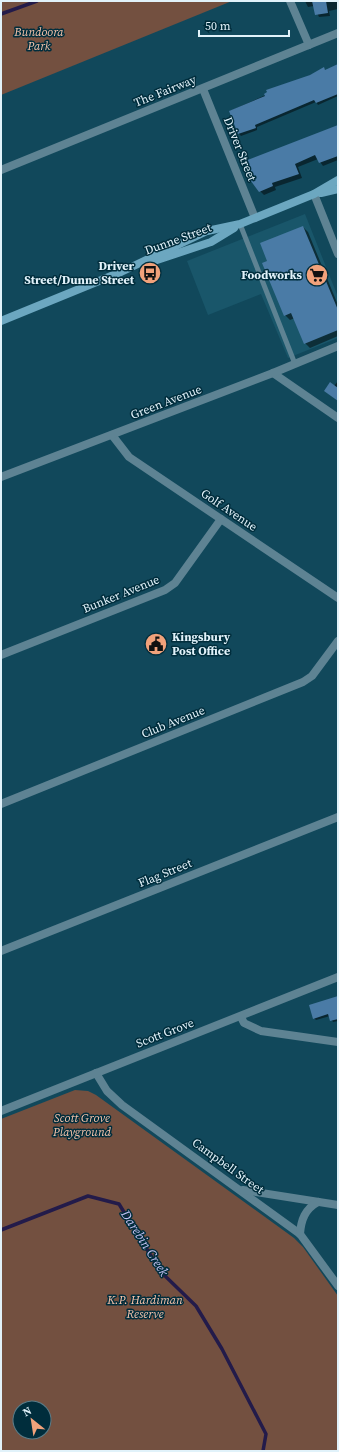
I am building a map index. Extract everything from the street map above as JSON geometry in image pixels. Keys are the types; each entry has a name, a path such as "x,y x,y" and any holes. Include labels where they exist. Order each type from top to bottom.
{"main road":[{"name":"Dunne Street","path":"1,320 121,272 207,231 240,224 314,194 338,180"},
{"name":"Dunne Street","path":"314,194 338,189"}],"street":[{"path":"290,1 309,45"},
{"name":"The Fairway","path":"1,170 338,33"},
{"name":"Driver Street","path":"203,89 255,218"},
{"path":"314,194 338,254"},
{"name":"Green Avenue","path":"1,477 273,373 338,346"},
{"path":"273,373 338,418"},
{"name":"Golf Avenue","path":"112,435 128,458 338,598"},
{"name":"Bunker Avenue","path":"1,655 166,590 175,583 221,519"},
{"name":"Club Avenue","path":"1,804 303,682 312,676 338,640"},
{"name":"Flag Street","path":"1,951 338,817"},
{"name":"Scott Grove","path":"1,1111 241,1017 338,977"},
{"path":"241,1017 244,1023 261,1031 338,1042"},
{"name":"Campbell Street","path":"96,1073 107,1091 122,1105 242,1190 300,1234 338,1286"},
{"path":"242,1190 338,1205"},
{"path":"300,1234 305,1213 309,1207 318,1202"}],"lane":[{"path":"240,224 295,364"}],"shaded area":[{"path":"305,214 338,297 338,338 288,358 261,294 208,315 187,261"}],"green space":[{"name":"Bundoora Park","path":"1,1 232,1 1,95"},
{"name":"K.P. Hardiman Reserve","path":"75,1090 88,1091 96,1095 294,1238 303,1247 338,1296 338,1451 1,1451 1,1119"}],"building":[{"path":"312,1 326,1 328,13 315,15"},
{"path":"338,64 338,94 316,103 314,100 255,125 256,128 238,134 229,111 265,96 264,94 267,92 266,90 310,75 324,67 325,70"},
{"path":"338,125 338,156 319,163 315,155 295,164 299,174 272,183 273,186 259,192 251,181 245,161"},
{"path":"303,226 338,310 338,330 304,344 291,313 284,316 262,263 267,261 260,243"},
{"path":"330,382 338,388 338,401 324,391"},
{"path":"338,996 338,1019 330,1021 328,1014 313,1019 309,1005"}],"waterway":[{"name":"Darebin Creek","path":"1,14 37,1"},
{"name":"Darebin Creek","path":"1,1230 88,1196 119,1204 161,1272 196,1306 222,1349 266,1434 263,1451"}],"place":[{"name":"Driver Street/Dunne Street","path":"150,273"},
{"name":"Foodworks","path":"317,275"},
{"name":"Kingsbury Post Office","path":"156,644"}],"park label":[{"name":"Scott Grove Playground","path":"82,1125"}]}
